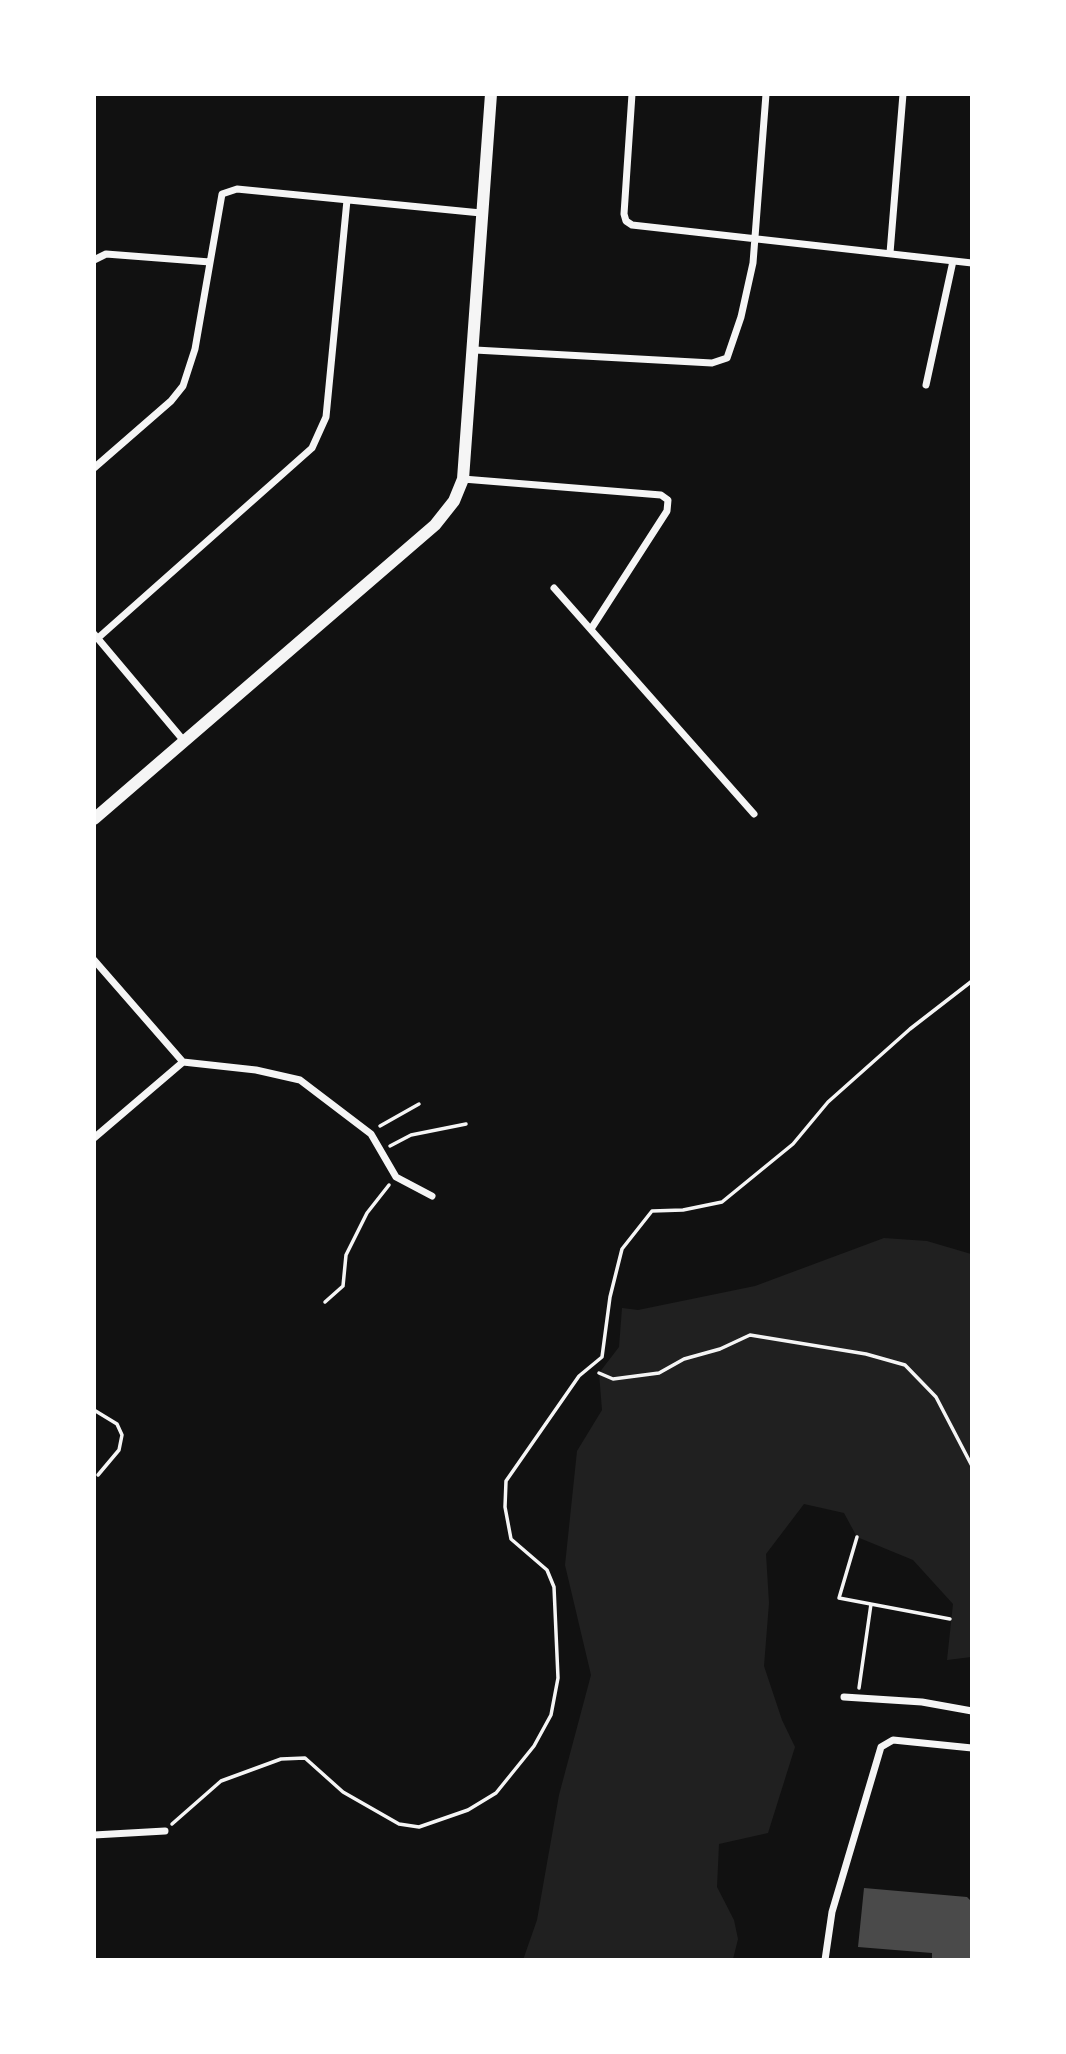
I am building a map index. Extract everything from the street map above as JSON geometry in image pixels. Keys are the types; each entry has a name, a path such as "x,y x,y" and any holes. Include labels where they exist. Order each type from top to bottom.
{"street":[{"path":"94,819 435,525 454,501 463,479 491,94"},
{"path":"632,94 624,214 626,221 632,225 971,263"},
{"path":"474,350 712,363 727,358 741,317 756,239 766,94"},
{"path":"890,253 903,94"},
{"path":"94,468 171,401 183,386 195,349 222,194 237,189 481,213"},
{"path":"184,741 96,636 312,447 326,417 347,200"},
{"path":"94,260 106,254 210,262"},
{"path":"926,385 953,261"},
{"path":"463,479 661,495 668,500 667,511 591,629"},
{"path":"554,588 754,814"},
{"path":"94,960 183,1062 256,1070 300,1080 370,1134 396,1177 432,1196"},
{"path":"94,1138 183,1062"},
{"path":"845,1697 922,1702 971,1711"},
{"path":"825,1959 832,1912 881,1747 893,1740 971,1748"},
{"path":"94,1835 164,1830"}],"path":[{"path":"164,1830 199,1797 221,1781 281,1759 305,1758 344,1792 399,1824 419,1827 468,1810 496,1793 534,1746 551,1715 558,1668 554,1587 547,1570 511,1539 505,1507 506,1481 579,1377 602,1357 610,1297 622,1249 652,1210 683,1210 722,1202 793,1144 828,1102 971,981"},
{"path":"370,1134 419,1104"},
{"path":"382,1150 411,1135 466,1124"},
{"path":"325,1302 343,1286 346,1255 367,1213 396,1177"},
{"path":"599,1373 613,1380 659,1373 684,1359 720,1349 750,1335 866,1354 905,1365 936,1397 971,1466"},
{"path":"94,1409 117,1424 122,1435 119,1450 98,1475"},
{"path":"857,1537 839,1598 950,1619"},
{"path":"857,1698 871,1604"}],"shaded area":[{"path":"884,1238 927,1241 971,1254 971,1657 947,1660 953,1604 913,1560 857,1537 844,1513 804,1504 766,1554 769,1603 764,1666 782,1720 795,1747 768,1833 719,1844 717,1887 734,1920 738,1939 733,1959 523,1960 537,1920 559,1795 591,1675 565,1565 577,1451 602,1410 599,1373 619,1347 622,1308 638,1310 755,1286"}],"building":[{"path":"864,1888 967,1897 972,1902 972,1960 932,1960 932,1953 858,1947"}]}
